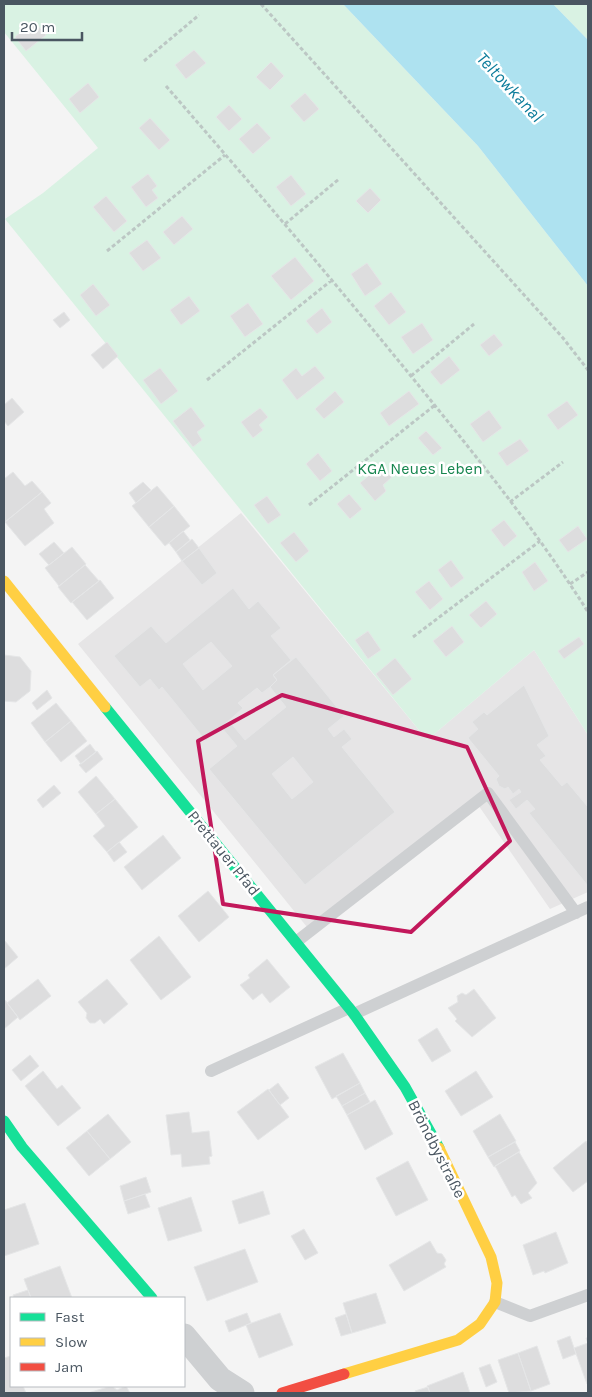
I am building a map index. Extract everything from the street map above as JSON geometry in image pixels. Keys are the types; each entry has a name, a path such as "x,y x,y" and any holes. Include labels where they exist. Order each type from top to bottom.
{"street":[{"name":"Prettauer Pfad","path":"4,581 352,1011"},
{"name":"Bröndbystraße","path":"352,1011 405,1087 432,1133 491,1257 497,1283 495,1302"},
{"path":"4,1121 22,1147 151,1297"},
{"path":"282,1393 458,1340 480,1324 495,1302"},
{"path":"185,1337 220,1379 242,1393"}],"lane":[{"path":"296,942 488,793 576,913"},
{"path":"211,1071 588,907"},
{"path":"495,1302 530,1316 588,1294"}],"path":[{"path":"261,4 544,317 588,370"},
{"path":"144,61 199,15"},
{"path":"166,86 285,224 435,405 540,541 588,612"},
{"path":"107,252 225,154"},
{"path":"285,224 339,179"},
{"path":"207,380 332,280"},
{"path":"410,376 474,324"},
{"path":"309,505 435,405"},
{"path":"510,502 563,462"},
{"path":"413,637 540,541"},
{"path":"570,584 588,572"}],"highlighted area":[{"path":"282,695 467,747 510,841 411,932 223,904 198,741"}],"shaded area":[{"path":"241,513 427,740 534,650 588,735 588,892 550,909 474,799 311,932 78,644"}],"green space":[{"name":"KGA Neues Leben","path":"4,4 343,4 478,146 588,286 588,735 534,650 427,740 5,219 43,193 98,148 4,32"},
{"path":"553,4 588,4 588,40"}],"water":[{"name":"Teltowkanal","path":"343,4 553,4 588,40 588,286 478,146"}],"building":[{"path":"34,21 46,35 26,51 15,37"},
{"path":"194,50 206,63 186,79 175,65"},
{"path":"271,62 284,76 270,90 256,77"},
{"path":"88,83 99,97 80,113 69,99"},
{"path":"305,93 319,109 304,122 290,106"},
{"path":"229,105 242,119 229,131 216,117"},
{"path":"150,118 170,140 159,150 139,128"},
{"path":"257,123 271,138 253,154 239,139"},
{"path":"148,174 157,186 152,190 158,198 146,207 131,187"},
{"path":"291,175 306,194 291,206 276,187"},
{"path":"370,188 381,200 368,213 356,201"},
{"path":"106,196 127,221 114,232 93,207"},
{"path":"182,216 193,229 174,245 163,232"},
{"path":"147,240 161,258 143,271 129,253"},
{"path":"295,257 314,281 291,300 271,276"},
{"path":"367,263 382,284 365,296 351,274"},
{"path":"93,284 110,305 96,316 80,295"},
{"path":"391,292 406,312 389,325 374,306"},
{"path":"189,296 200,311 181,325 170,310"},
{"path":"248,303 263,324 245,337 230,316"},
{"path":"322,308 332,322 317,334 306,321"},
{"path":"64,312 70,320 60,328 53,320"},
{"path":"422,323 433,340 413,354 401,337"},
{"path":"494,334 503,345 489,356 480,345"},
{"path":"107,342 118,356 103,369 91,355"},
{"path":"449,356 460,370 441,385 430,372"},
{"path":"315,366 325,378 297,400 282,380 296,368 302,376"},
{"path":"160,368 178,391 161,404 143,380"},
{"path":"335,391 344,402 324,419 315,409"},
{"path":"409,391 419,404 389,426 380,413"},
{"path":"12,398 24,412 8,426 4,421 4,405"},
{"path":"567,401 578,415 558,430 547,415"},
{"path":"191,407 205,426 197,432 202,440 193,447 173,421"},
{"path":"260,408 268,417 259,425 263,430 253,438 241,422"},
{"path":"489,410 502,428 483,442 470,424"},
{"path":"426,431 442,448 433,455 418,438"},
{"path":"520,439 529,451 507,466 498,453"},
{"path":"318,453 332,471 320,481 306,464"},
{"path":"381,465 392,477 383,485 386,491 375,501 360,483"},
{"path":"13,472 25,486 32,481 42,492 5,522 4,479"},
{"path":"143,482 151,490 136,503 129,493"},
{"path":"157,486 174,506 149,527 132,506"},
{"path":"42,492 51,503 44,509 54,523 25,546 5,522"},
{"path":"349,494 362,509 350,519 337,504"},
{"path":"267,496 281,515 268,524 254,505"},
{"path":"174,506 190,526 165,546 149,527"},
{"path":"504,520 517,536 504,547 491,530"},
{"path":"578,526 587,539 568,552 559,540"},
{"path":"183,531 190,540 176,552 169,543"},
{"path":"294,532 309,551 296,562 280,543"},
{"path":"192,539 199,548 182,561 176,552"},
{"path":"54,542 64,553 49,565 39,554"},
{"path":"72,547 86,564 59,586 45,568"},
{"path":"199,548 217,573 202,585 182,561"},
{"path":"451,560 464,578 451,588 438,570"},
{"path":"535,562 548,581 534,591 522,572"},
{"path":"85,565 99,581 71,603 58,587"},
{"path":"100,580 114,598 87,620 72,602"},
{"path":"429,581 443,599 430,610 415,592"},
{"path":"233,588 249,609 258,601 281,628 271,636 291,660 273,675 277,680 270,687 262,693 257,688 238,703 243,708 206,741 162,687 159,690 150,679 140,687 114,656 151,626 166,643","holes":["211,642 232,666 203,690 183,664"]},
{"path":"486,601 497,614 481,628 469,615"},
{"path":"452,626 464,642 446,657 433,641"},
{"path":"368,631 381,650 368,659 355,640"},
{"path":"579,637 584,644 564,659 558,651"},
{"path":"4,655 20,657 31,671 30,691 16,702 4,701"},
{"path":"296,657 344,716 328,729 334,737 344,729 352,739 342,747 395,812 305,885 209,769 237,746 222,728 230,722 245,740 286,707 270,687 277,680 273,675","holes":["293,757 313,782 292,799 272,774"]},
{"path":"395,658 412,679 393,695 376,674"},
{"path":"524,685 549,736 537,745 546,756 540,760 562,786 567,782 588,807 588,886 529,813 535,809 527,800 516,809 509,800 521,792 519,789 513,794 508,787 505,789 499,786 496,779 499,776 468,738 478,729 472,722 484,712 487,715"},
{"path":"47,690 52,698 37,710 32,703"},
{"path":"56,703 71,721 45,742 31,723"},
{"path":"71,721 87,741 61,762 45,742"},
{"path":"90,744 96,752 81,764 75,756"},
{"path":"97,751 103,759 86,773 79,765"},
{"path":"96,776 115,799 96,814 78,792"},
{"path":"54,785 61,793 43,808 37,800"},
{"path":"115,799 138,827 107,852 93,836 105,826 96,814"},
{"path":"163,835 181,858 142,890 124,867"},
{"path":"119,842 127,852 114,862 107,852"},
{"path":"208,891 229,917 199,942 178,916"},
{"path":"159,936 191,977 161,1000 130,960"},
{"path":"4,942 18,957 4,969"},
{"path":"267,959 290,987 270,1003 262,993 253,1000 240,985 250,978 248,975"},
{"path":"38,979 51,996 20,1020 7,1003"},
{"path":"107,979 128,1004 104,1024 100,1019 95,1023 90,1023 86,1018 87,1013 78,1002"},
{"path":"474,989 496,1018 472,1037 455,1021 457,1019 448,1008 458,1002 457,996 462,993 466,995"},
{"path":"4,1001 18,1017 4,1029"},
{"path":"437,1028 451,1051 432,1062 418,1040"},
{"path":"343,1053 360,1083 332,1099 315,1067"},
{"path":"30,1055 39,1066 21,1081 12,1070"},
{"path":"43,1071 57,1089 62,1085 81,1108 58,1126 25,1086"},
{"path":"476,1071 493,1097 461,1116 445,1091"},
{"path":"278,1083 289,1098 280,1105 269,1090"},
{"path":"360,1083 365,1093 342,1106 336,1096"},
{"path":"268,1089 289,1117 258,1140 237,1112"},
{"path":"365,1093 370,1102 347,1115 342,1106"},
{"path":"375,1100 393,1134 365,1150 347,1115"},
{"path":"189,1112 192,1133 209,1131 212,1156 209,1157 210,1164 182,1167 181,1154 171,1155 166,1115"},
{"path":"108,1114 131,1142 110,1159 87,1131"},
{"path":"500,1114 516,1141 488,1157 473,1131"},
{"path":"87,1131 110,1159 89,1176 66,1148"},
{"path":"586,1141 588,1144 588,1181 573,1192 553,1168"},
{"path":"515,1142 520,1151 494,1167 488,1157"},
{"path":"519,1152 537,1183 528,1193 532,1198 521,1204 515,1195 512,1197 495,1166"},
{"path":"408,1161 428,1200 396,1216 376,1178"},
{"path":"146,1177 151,1192 124,1201 120,1186"},
{"path":"263,1191 270,1214 239,1224 232,1201"},
{"path":"145,1194 150,1207 128,1214 124,1201"},
{"path":"191,1197 202,1231 168,1241 158,1208"},
{"path":"25,1203 39,1244 4,1256 4,1210"},
{"path":"304,1229 318,1253 305,1260 291,1236"},
{"path":"556,1232 568,1263 545,1273 544,1271 533,1275 523,1245"},
{"path":"430,1241 437,1253 442,1254 446,1260 444,1264 446,1267 404,1291 389,1265"},
{"path":"245,1249 258,1282 207,1301 194,1267"},
{"path":"60,1266 72,1297 31,1297 24,1279"},
{"path":"28,1290 31,1297 14,1297 13,1295"},
{"path":"376,1293 386,1323 352,1333 343,1303"},
{"path":"247,1313 251,1323 229,1332 225,1321"},
{"path":"280,1313 293,1345 259,1358 246,1325"},
{"path":"346,1314 352,1333 341,1336 335,1318"},
{"path":"570,1336 576,1354 563,1359 557,1341"},
{"path":"588,1343 588,1383 587,1384 574,1348"},
{"path":"537,1346 550,1384 531,1391 518,1353"},
{"path":"518,1353 531,1391 509,1393 498,1360"},
{"path":"10,1356 10,1387 23,1387 26,1393 4,1393 4,1358"},
{"path":"490,1364 497,1382 486,1387 479,1368"},
{"path":"463,1372 470,1393 430,1393 427,1386"},
{"path":"108,1387 113,1387 117,1390 127,1387 130,1393 88,1393"},
{"path":"428,1387 430,1393 416,1393 415,1391"}],"traffic: fast":[{"path":"105,707 354,1014 405,1087 439,1148"},
{"path":"4,1121 22,1147 151,1297"}],"traffic: slow":[{"path":"4,581 105,707"},
{"path":"344,1374 458,1340 480,1324 495,1302 497,1283 491,1257 439,1148"}],"traffic: jam":[{"path":"282,1393 344,1374"}]}
